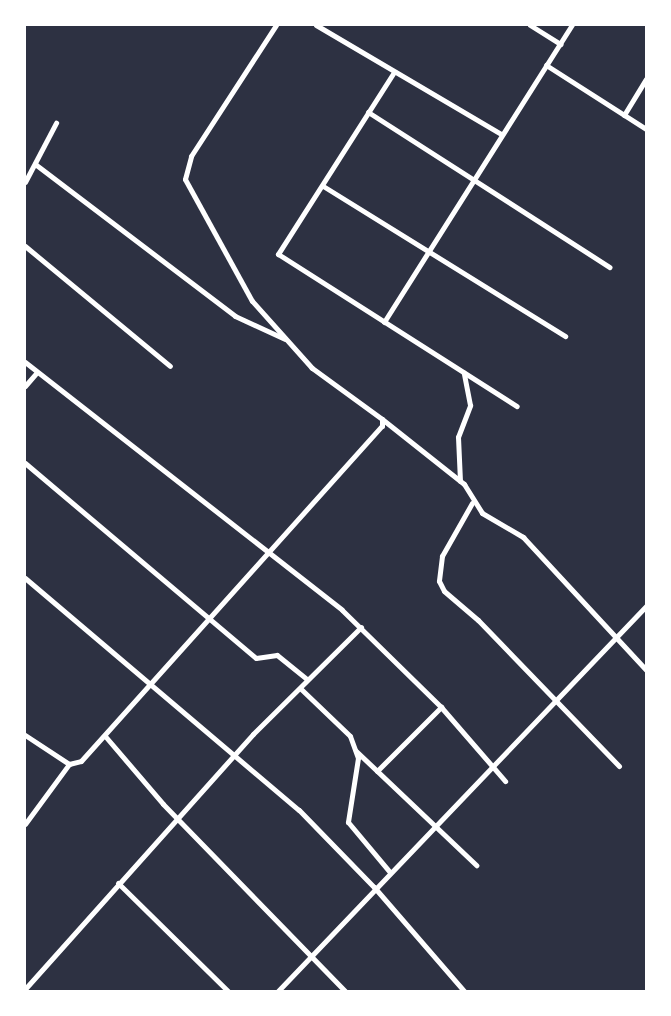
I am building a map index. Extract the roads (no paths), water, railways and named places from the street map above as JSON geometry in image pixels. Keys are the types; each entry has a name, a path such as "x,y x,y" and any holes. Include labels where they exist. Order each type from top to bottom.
{"street":[{"path":"276,25 184,169 252,301 312,368 382,419 460,481 472,503 523,537 613,639 646,670"},
{"path":"316,25 501,134"},
{"path":"530,25 560,44"},
{"path":"384,322 501,134 572,25"},
{"path":"546,65 646,130"},
{"path":"394,72 278,254 517,406"},
{"path":"624,115 646,79"},
{"path":"368,112 609,267"},
{"path":"25,182 56,123"},
{"path":"35,164 235,316 288,340"},
{"path":"323,186 565,336"},
{"path":"25,246 170,366"},
{"path":"25,362 273,552 361,627 440,707 505,781"},
{"path":"25,386 37,372"},
{"path":"460,481 458,437 470,405 464,373"},
{"path":"25,824 69,764 81,761 273,552 354,453 378,433 382,419"},
{"path":"25,463 212,618 256,658 277,655 307,679"},
{"path":"472,503 442,556 439,581 444,591 478,620 553,700 619,766"},
{"path":"25,578 235,754 374,886 464,991"},
{"path":"278,991 374,886 490,764 646,606"},
{"path":"25,990 118,883 235,754 307,679 361,627"},
{"path":"300,688 350,736 355,750 348,822 389,871"},
{"path":"377,771 440,707"},
{"path":"25,735 69,764"},
{"path":"105,736 178,818 312,953 345,991"},
{"path":"355,750 476,865"},
{"path":"118,883 228,991"}]}
